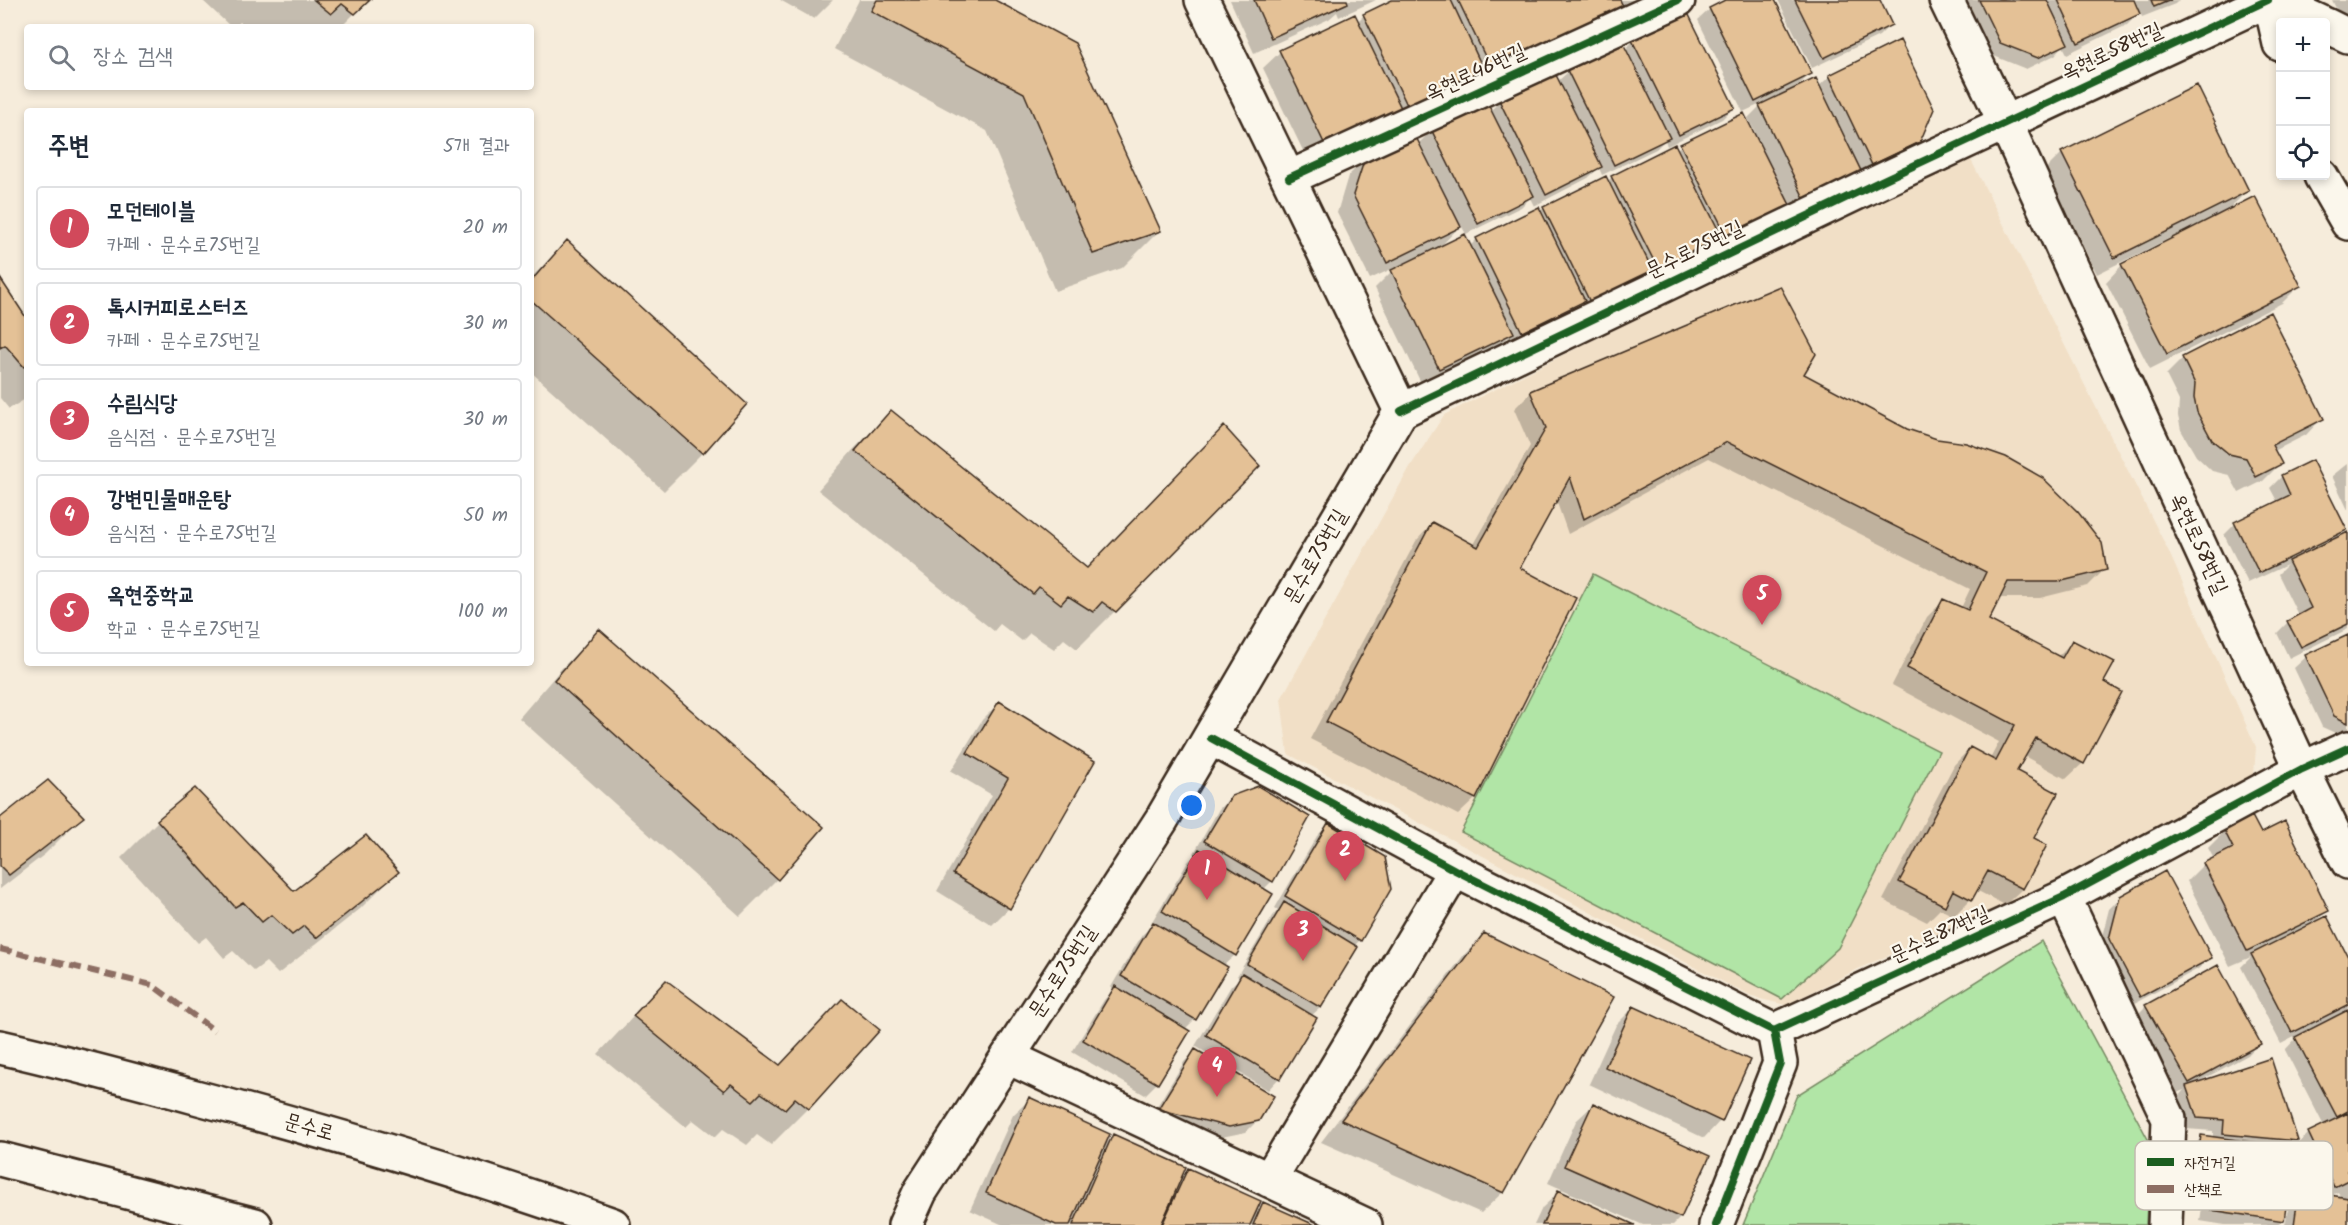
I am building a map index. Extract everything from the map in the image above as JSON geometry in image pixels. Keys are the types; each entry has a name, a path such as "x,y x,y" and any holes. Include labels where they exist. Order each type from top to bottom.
{"street":[{"path":"1202,0 1401,411"},
{"name":"옥현로46번길","path":"1289,178 1678,0"},
{"name":"옥현로58번길","path":"1946,0 2005,122 2302,769 2348,862"},
{"path":"2270,0 2311,18"},
{"path":"2270,0 2276,26"},
{"name":"옥현로58번길","path":"2005,122 2270,0"},
{"path":"2330,27 2348,36"},
{"name":"문수로75번길","path":"905,1225 920,1192 1162,819 1401,411 2005,122"},
{"path":"2323,180 2348,223"},
{"path":"1210,738 1455,870 1774,1031 1780,1062 1716,1225"},
{"path":"2302,769 2348,748"},
{"name":"문수로87번길","path":"1774,1031 2064,897 2302,769"},
{"path":"1269,1180 1455,870"},
{"path":"2064,897 2169,1119 2168,1141"},
{"name":"문수로","path":"0,1047 309,1128 542,1200 613,1225"},
{"path":"1008,1057 1365,1225"},
{"path":"0,1159 255,1225"},
{"path":"2165,1225 2166,1210"}],"shaded area":[{"path":"1968,154 2168,550 2256,747 2254,774 2050,885 1862,967 1786,1005 1752,997 1288,754 1281,699 1410,467 1444,415"}],"green space":[{"path":"1593,574 1939,751 1838,948 1782,999 1461,832"},
{"path":"2041,941 2149,1141 2135,1141 2135,1210 2147,1210 2146,1225 1743,1225 1797,1095"}],"building":[{"path":"314,0 370,0 355,14 342,4 331,14"},
{"path":"877,0 995,0 1075,43 1161,231 1093,254 1024,93 871,11"},
{"path":"1254,0 1347,0 1348,3 1271,38"},
{"path":"1392,0 1451,0 1487,77 1411,113 1363,14"},
{"path":"1458,0 1620,0 1626,12 1494,75"},
{"path":"1725,0 1775,0 1812,74 1755,102 1709,8"},
{"path":"1795,0 1880,0 1892,25 1824,58"},
{"path":"1979,0 2047,0 2068,44 2038,58 2000,43"},
{"path":"2058,0 2134,0 2140,14 2078,43"},
{"path":"2151,0 2171,0 2154,7"},
{"path":"1688,13 1735,108 1679,135 1632,40"},
{"path":"1355,14 1403,112 1327,149 1279,50"},
{"path":"1900,40 1934,109 1920,142 1872,165 1829,75"},
{"path":"1623,43 1670,138 1614,165 1567,70"},
{"path":"1555,73 1602,167 1546,195 1499,100"},
{"path":"1816,78 1863,175 1806,202 1759,105"},
{"path":"2197,85 2249,191 2114,258 2061,152"},
{"path":"1487,102 1534,196 1478,224 1431,129"},
{"path":"1744,113 1791,207 1728,238 1680,144"},
{"path":"1414,133 1461,227 1387,263 1353,195 1365,158"},
{"path":"1675,144 1723,239 1659,271 1611,176"},
{"path":"1606,176 1653,271 1590,302 1543,207"},
{"path":"2255,196 2301,286 2167,354 2121,264"},
{"path":"1539,207 1585,301 1522,332 1476,238"},
{"path":"1465,234 1514,333 1439,369 1391,270"},
{"path":"567,240 747,404 703,454 534,303 534,278"},
{"path":"0,278 24,314 24,367 5,345 0,348"},
{"path":"1780,286 1816,354 1804,374 1907,429 1937,439 1966,443 2006,457 2043,478 2078,512 2102,543 2107,570 2058,582 2008,582 1989,620 2062,658 2072,640 2115,662 2104,682 2122,692 2084,764 2036,738 2017,771 2058,793 2034,838 2047,845 2023,889 1988,871 1972,900 1953,890 1945,906 1899,882 1970,747 1996,761 2015,725 1907,668 1943,599 1968,610 1986,572 1727,442 1584,519 1570,477 1520,568 1576,598 1476,799 1326,722 1432,522 1478,547 1546,428 1530,391"},
{"path":"2270,312 2324,419 2272,445 2282,464 2256,477 2246,458 2229,454 2212,440 2197,412 2194,398 2195,384 2182,357"},
{"path":"891,410 1087,568 1224,426 1260,466 1116,612 1102,602 1093,612 1068,596 1061,604 1039,587 1033,594 855,451"},
{"path":"2312,460 2347,530 2259,573 2234,522 2290,495 2281,475"},
{"path":"2348,532 2348,624 2301,647 2287,621 2311,608 2288,561"},
{"path":"599,629 824,827 778,880 554,680"},
{"path":"2348,635 2348,723 2334,716 2305,655"},
{"path":"999,701 1095,761 1010,909 953,874 1008,778 967,753"},
{"path":"48,780 84,817 9,875 0,866 0,818"},
{"path":"1258,786 1310,817 1273,882 1204,841 1231,796"},
{"path":"195,788 294,891 366,835 399,872 316,938 304,926 292,935 271,915 262,922 243,902 235,907 157,820"},
{"path":"2252,816 2261,833 2285,821 2329,911 2247,951 2203,863 2233,848 2224,830"},
{"path":"1328,823 1385,857 1391,889 1361,941 1285,896"},
{"path":"1199,849 1273,894 1236,956 1162,911"},
{"path":"2165,871 2212,958 2140,997 2109,939 2120,896"},
{"path":"1284,902 1358,947 1321,1008 1247,964"},
{"path":"2327,916 2348,957 2348,1005 2292,1033 2251,954"},
{"path":"1153,922 1228,967 1196,1020 1121,976"},
{"path":"1484,933 1614,997 1504,1193 1341,1120"},
{"path":"2218,965 2261,1044 2189,1083 2145,1005"},
{"path":"1242,973 1317,1018 1280,1079 1206,1035"},
{"path":"666,980 780,1065 842,999 880,1030 809,1109 795,1098 785,1109 761,1093 753,1101 731,1084 724,1091 633,1016"},
{"path":"1115,986 1190,1031 1158,1084 1083,1040"},
{"path":"1633,1006 1750,1060 1722,1122 1605,1067"},
{"path":"2348,1010 2348,1111 2337,1117 2295,1037"},
{"path":"1195,1049 1274,1096 1259,1121 1229,1127 1158,1109"},
{"path":"2271,1058 2298,1141 2223,1134 2224,1120 2197,1118 2186,1086"},
{"path":"1029,1097 1110,1134 1070,1225 1056,1225 986,1193"},
{"path":"1593,1103 1710,1156 1681,1218 1564,1166"},
{"path":"2348,1113 2348,1180 2334,1187 2333,1141 2312,1141 2308,1132"},
{"path":"1113,1134 1186,1167 1161,1225 1073,1225"},
{"path":"2201,1135 2244,1141 2200,1141"},
{"path":"1188,1168 1261,1201 1250,1225 1162,1225"},
{"path":"1558,1190 1635,1225 1542,1225"},
{"path":"2333,1196 2348,1198 2348,1225 2294,1225 2296,1210 2333,1210"},
{"path":"1263,1202 1315,1225 1253,1225"},
{"path":"2211,1210 2286,1210 2284,1221"}],"marked path":[{"path":"0,949 152,985 215,1031"}],"cycle path":[{"path":"1289,178 1678,0"},
{"path":"1401,411 1881,181 2268,0"},
{"path":"1211,738 1455,870 1774,1031"},
{"path":"1716,1225 1780,1063 1774,1031 2064,897 2302,769 2348,748"}],"place":[{"name":"옥현중학교","path":"1762,625"},
{"name":"톡시커피로스터즈","path":"1345,881"},
{"name":"모던테이블","path":"1207,900"},
{"name":"수림식당","path":"1303,961"},
{"name":"강변민물매운탕","path":"1217,1097"}]}
